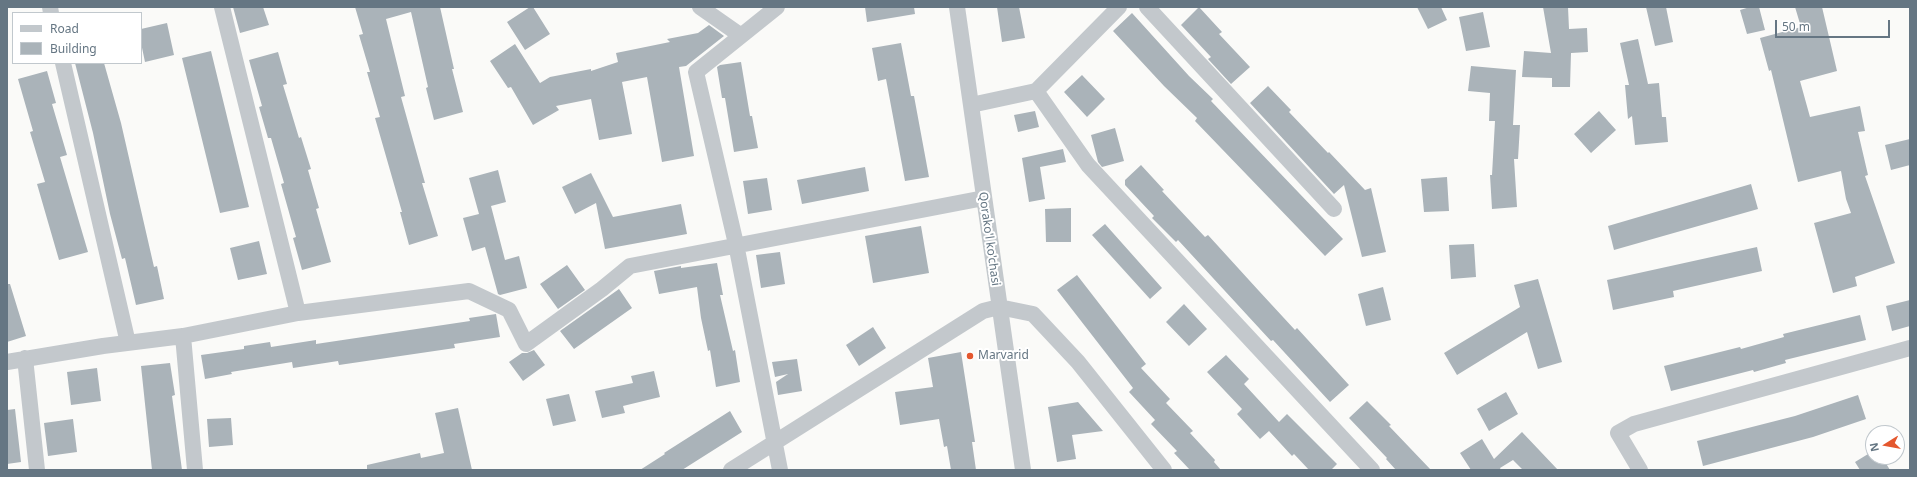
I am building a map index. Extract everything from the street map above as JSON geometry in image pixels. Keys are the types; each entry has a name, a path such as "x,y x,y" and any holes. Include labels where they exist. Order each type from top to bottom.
{"street":[{"path":"222,7 298,313"},
{"path":"700,7 740,35"},
{"path":"777,7 740,35 696,72 736,244 780,470"},
{"name":"Qorako'l ko'chasi","path":"957,7 1023,470"},
{"path":"971,105 1036,91 1119,7"},
{"path":"1147,7 1334,209"},
{"path":"63,64 128,342"},
{"path":"1036,91 1088,165 1372,470"},
{"path":"7,362 128,342 184,336 298,313 468,291 509,310 526,344 602,289 630,266 736,244 984,198"},
{"path":"731,470 983,311 999,307 1033,314 1078,362 1164,470"},
{"path":"184,336 195,470"},
{"path":"1640,470 1618,433 1634,424 1910,348"},
{"path":"26,358 37,470"}],"building":[{"path":"233,7 263,7 269,25 240,33"},
{"path":"355,7 440,7 454,69 452,69 463,112 434,120 411,12 386,19 405,96 401,97 425,183 422,183 438,236 409,245 400,212 402,212 375,118 380,117 367,72 370,72 359,35 363,34"},
{"path":"530,7 533,7 550,34 525,50 507,22"},
{"path":"865,7 914,7 915,14 867,22"},
{"path":"997,7 1019,7 1025,38 1002,42"},
{"path":"1199,7 1222,32 1219,34 1250,67 1231,84 1208,59 1211,57 1181,25"},
{"path":"1417,7 1441,7 1447,20 1428,29"},
{"path":"1543,7 1568,7 1569,29 1587,28 1588,52 1571,53 1570,87 1552,87 1552,78 1522,77 1524,51 1551,53"},
{"path":"1646,7 1666,7 1673,42 1655,46"},
{"path":"1750,7 1759,7 1765,30 1747,34 1740,10"},
{"path":"1795,7 1822,7 1837,71 1800,81 1810,117 1860,106 1865,131 1858,132 1868,175 1865,176 1895,263 1855,277 1857,286 1833,293 1814,223 1851,213 1846,199 1841,171 1798,182 1771,70 1769,71 1760,38 1801,27"},
{"path":"1483,12 1490,47 1466,51 1459,17"},
{"path":"1132,13 1189,76 1213,99 1211,101 1343,239 1325,256 1195,121 1197,118 1164,86 1113,31"},
{"path":"167,23 174,55 145,62 142,48 142,29"},
{"path":"709,25 724,36 686,66 679,67 694,156 662,162 647,77 622,82 632,134 599,140 591,99 556,106 559,110 533,125 511,87 508,88 490,61 515,44 540,83 550,77 591,69 591,71 618,62 616,53 670,42 667,39 698,33"},
{"path":"1638,39 1648,84 1659,83 1662,117 1666,117 1668,142 1635,145 1632,116 1628,119 1625,85 1629,85 1620,43"},
{"path":"901,43 911,96 914,96 929,177 905,181 886,79 878,81 872,48"},
{"path":"211,51 249,207 220,213 182,58"},
{"path":"278,52 287,84 283,85 299,138 301,137 311,169 308,170 319,208 316,209 331,262 302,270 293,238 296,237 281,184 284,183 271,138 268,138 259,107 262,106 249,60"},
{"path":"741,62 750,116 752,116 758,148 734,152 725,98 722,98 717,67 720,65"},
{"path":"75,64 104,64 121,123 154,267 157,266 164,299 136,305 125,258 122,259 110,214 93,133"},
{"path":"1471,66 1516,70 1513,125 1520,125 1518,159 1514,159 1517,207 1492,209 1490,175 1492,175 1495,121 1489,121 1490,93 1468,91"},
{"path":"47,71 56,103 52,104 67,155 60,157 88,252 59,260 37,184 45,182 30,132 33,131 18,79"},
{"path":"1082,75 1105,99 1087,117 1064,92"},
{"path":"1268,86 1291,110 1289,112 1365,190 1371,188 1386,252 1362,257 1344,185 1334,194 1250,103"},
{"path":"1035,111 1039,127 1018,132 1014,115"},
{"path":"1599,111 1616,130 1591,153 1574,134"},
{"path":"1115,128 1124,161 1102,167 1098,162 1091,135"},
{"path":"1910,139 1910,165 1891,170 1885,145"},
{"path":"1063,149 1066,162 1040,167 1045,199 1029,202 1022,158"},
{"path":"1141,165 1164,190 1162,191 1205,237 1208,235 1295,330 1297,328 1349,385 1330,402 1273,340 1271,341 1178,240 1176,242 1152,218 1154,216 1125,185 1125,180"},
{"path":"865,167 869,191 802,204 797,180"},
{"path":"498,170 506,202 491,206 505,260 519,256 527,288 500,295 498,294 485,247 472,251 463,218 479,214 469,178"},
{"path":"591,173 613,217 681,204 687,234 605,249 596,203 575,214 562,187"},
{"path":"1447,177 1449,211 1424,212 1421,179"},
{"path":"767,178 772,210 748,214 743,181"},
{"path":"1751,184 1758,209 1614,250 1608,226"},
{"path":"1071,208 1071,242 1046,242 1045,209"},
{"path":"1105,224 1162,288 1150,299 1092,235"},
{"path":"921,226 929,273 873,283 865,236"},
{"path":"259,241 267,274 238,280 230,248"},
{"path":"1474,244 1476,277 1451,279 1449,245"},
{"path":"1757,247 1762,271 1673,291 1674,297 1613,310 1607,280"},
{"path":"780,252 785,284 761,288 756,255"},
{"path":"717,263 723,295 720,295 733,351 735,350 740,382 716,387 710,350 708,351 701,318 697,287 659,294 654,271 681,266 681,268"},
{"path":"567,265 585,290 558,309 540,284"},
{"path":"1077,275 1146,364 1141,368 1170,399 1166,403 1193,431 1190,433 1215,460 1214,462 1221,470 1190,470 1174,453 1177,451 1151,424 1155,420 1129,392 1133,388 1057,290"},
{"path":"1538,279 1562,362 1538,369 1527,332 1457,375 1444,353 1520,307 1514,285"},
{"path":"7,284 10,284 26,336 7,342"},
{"path":"1383,287 1391,320 1366,326 1358,294"},
{"path":"619,289 632,308 574,349 560,331"},
{"path":"1910,300 1910,326 1892,331 1886,306"},
{"path":"1184,304 1207,329 1189,346 1166,322"},
{"path":"496,314 500,337 454,344 455,348 339,365 338,361 293,368 292,362 231,372 232,374 205,379 201,355 244,349 244,346 270,342 271,347 316,340 316,344 470,321 469,318"},
{"path":"1860,315 1866,340 1785,360 1786,363 1754,372 1753,370 1671,391 1664,366 1740,347 1741,349 1784,337 1783,334"},
{"path":"873,327 886,348 859,366 846,345"},
{"path":"534,350 545,365 523,381 509,362 522,353 527,353"},
{"path":"961,352 975,442 972,442 976,470 951,470 947,446 944,447 939,419 900,425 895,392 933,387 928,358"},
{"path":"1226,355 1249,379 1244,384 1279,422 1287,414 1337,464 1331,470 1309,470 1294,454 1292,456 1269,431 1260,439 1237,414 1242,409 1207,372"},
{"path":"797,359 802,391 778,395 776,382 788,374 775,377 772,362"},
{"path":"170,363 175,395 172,396 182,470 152,470 141,366"},
{"path":"97,368 101,401 71,405 67,372"},
{"path":"654,371 660,397 623,406 625,413 602,418 595,391 633,383 631,376"},
{"path":"1506,392 1518,414 1489,431 1477,409"},
{"path":"569,394 576,421 553,426 546,399"},
{"path":"1858,395 1866,419 1813,437 1703,466 1697,441 1795,416"},
{"path":"1367,401 1391,425 1389,426 1431,470 1396,470 1386,459 1387,458 1349,418"},
{"path":"1078,402 1103,431 1072,435 1076,459 1057,462 1048,407"},
{"path":"458,408 472,470 367,470 367,465 420,453 421,458 444,453 435,413"},
{"path":"15,409 21,462 7,464 7,410"},
{"path":"730,411 742,432 682,470 640,470 665,454 664,453"},
{"path":"231,418 233,445 209,447 207,419"},
{"path":"73,419 77,452 48,456 44,423"},
{"path":"1522,432 1558,470 1523,470 1513,460 1500,468 1501,470 1471,470 1460,453 1482,439 1494,459"},
{"path":"1865,456 1865,465 1887,465 1890,470 1860,470 1855,462"}],"place":[{"name":"Marvarid","path":"970,356"}]}
